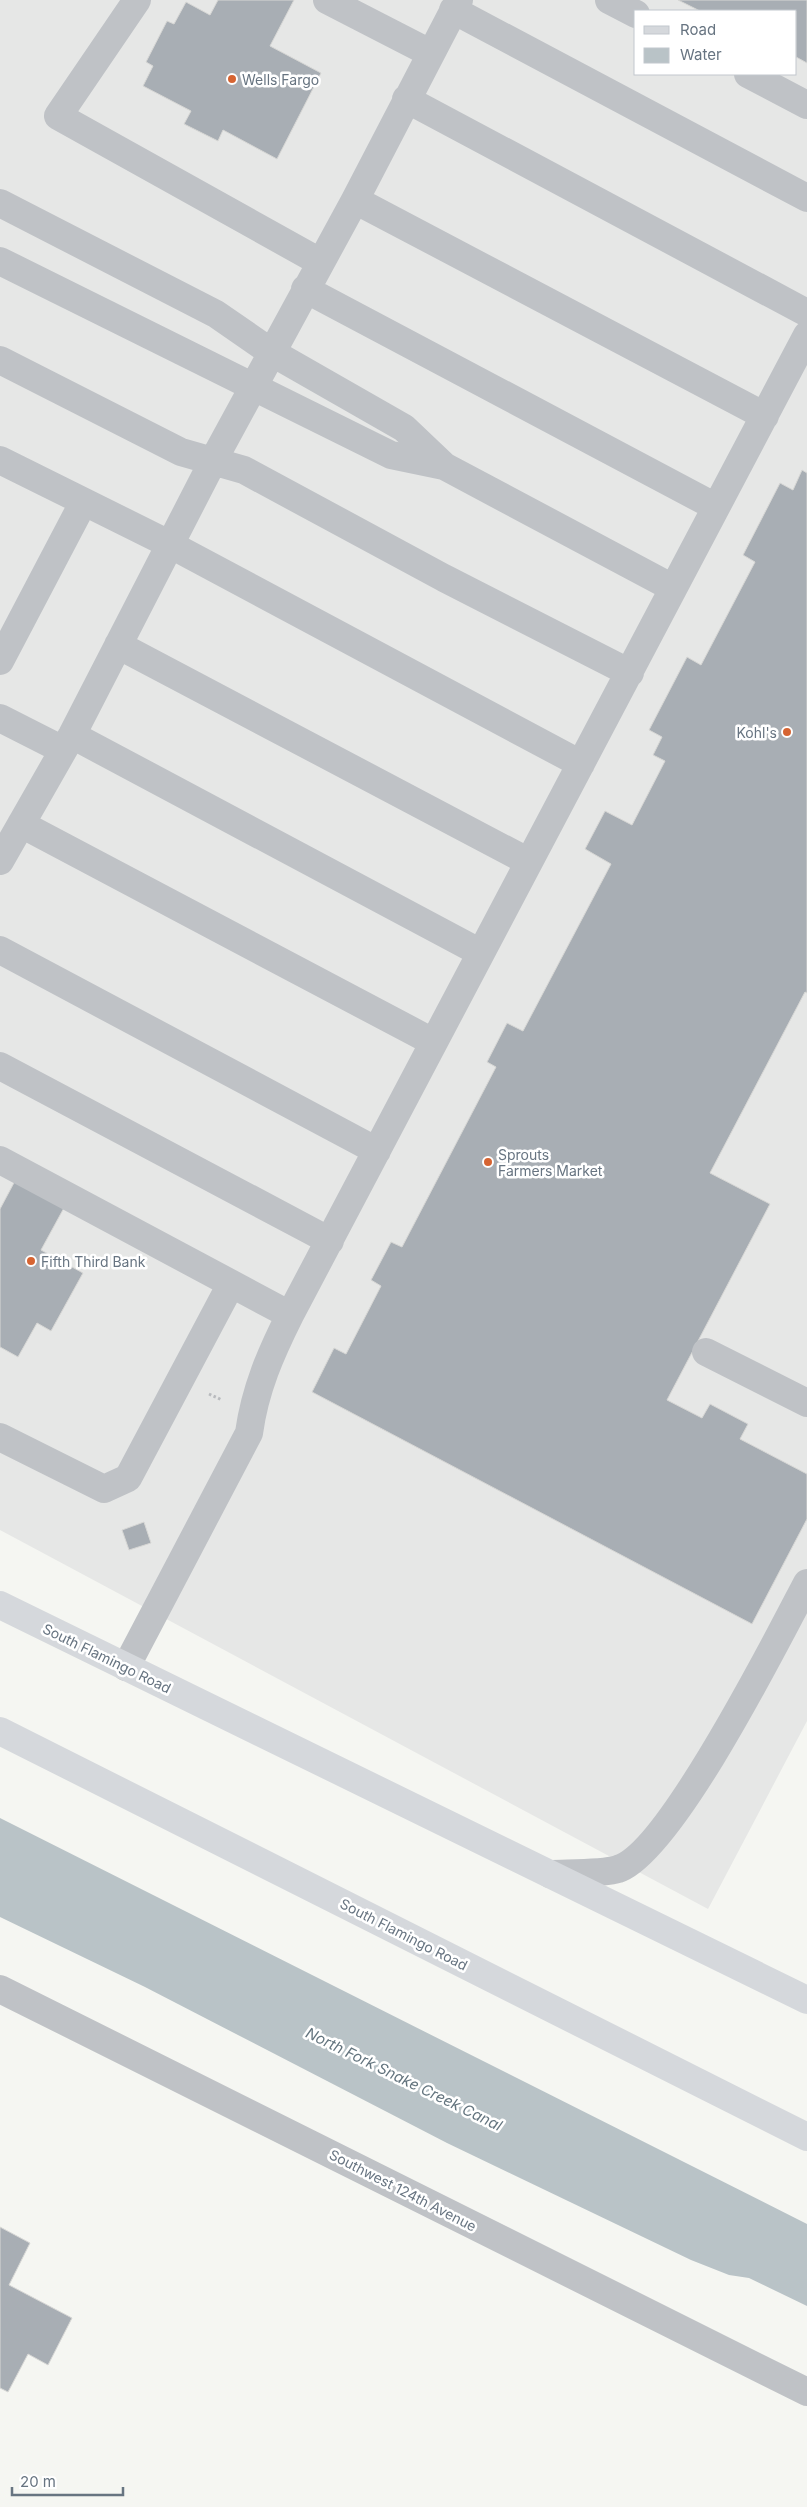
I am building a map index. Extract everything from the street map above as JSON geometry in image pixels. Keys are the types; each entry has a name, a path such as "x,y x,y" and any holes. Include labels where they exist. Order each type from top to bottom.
{"main road":[{"name":"South Flamingo Road","path":"0,1605 807,2000"},
{"name":"South Flamingo Road","path":"0,1731 807,2137"}],"street":[{"path":"137,0 58,116 320,262"},
{"path":"327,0 430,53"},
{"path":"609,0 634,13"},
{"path":"433,1042 8,839 67,742 213,461 354,200 456,5 807,198"},
{"path":"750,75 807,105"},
{"path":"406,98 807,314"},
{"path":"354,200 764,416"},
{"path":"0,203 216,314 271,352 404,428 444,466 673,588"},
{"path":"0,261 391,455 444,466"},
{"path":"305,289 716,507"},
{"path":"126,1667 249,1433 252,1414 267,1360 290,1315 433,1042 630,674 673,588 807,335"},
{"path":"0,360 182,452 244,470 444,578 630,674"},
{"path":"0,460 83,503 171,545 581,764"},
{"path":"0,661 83,503"},
{"path":"118,645 529,862"},
{"path":"0,718 67,742 481,952"},
{"path":"0,950 377,1151"},
{"path":"0,1066 330,1241"},
{"path":"0,1160 290,1315"},
{"path":"0,1437 104,1489 128,1478 231,1284"},
{"path":"706,1352 807,1403"},
{"path":"550,1874 618,1869 644,1852 661,1833 693,1785 745,1698 807,1583"},
{"name":"Southwest 124th Avenue","path":"0,1989 807,2392"}],"path":[{"path":"181,1380 252,1414"}],"shaded area":[{"path":"0,0 807,0 807,1721 708,1909 0,1530"}],"water":[{"name":"North Fork Snake Creek Canal","path":"0,1818 807,2224 807,2306 749,2278 729,2275 691,2260 447,2143 145,1987 0,1917"}],"building":[{"name":"Wells Fargo","path":"218,0 294,0 270,46 321,73 277,159 223,130 218,141 184,124 191,111 143,86 153,66 146,62 167,21 174,24 186,2 210,15"},
{"path":"678,0 807,0 807,63 797,58 797,10 698,10"},
{"path":"802,470 807,473 807,993 805,992 710,1173 770,1204 667,1400 702,1418 710,1404 748,1424 740,1439 807,1474 807,1519 752,1624 312,1392 334,1348 346,1354 381,1286 371,1280 391,1242 402,1247 496,1067 487,1062 507,1023 523,1031 611,864 585,849 605,811 632,825 665,761 653,755 662,737 649,730 687,657 701,665 755,562 743,555 780,483 793,490"},
{"name":"Fifth Third Bank","path":"16,1179 65,1206 41,1250 83,1273 51,1331 37,1323 18,1357 0,1347 0,1209"},
{"path":"144,1522 151,1543 129,1550 122,1530"},
{"path":"0,2227 30,2243 9,2285 72,2318 48,2365 28,2354 8,2392 0,2388"}],"place":[{"name":"Wells Fargo","path":"232,79"},
{"name":"Kohl's","path":"787,732"},
{"name":"Sprouts Farmers Market","path":"488,1162"},
{"name":"Fifth Third Bank","path":"31,1261"}]}
